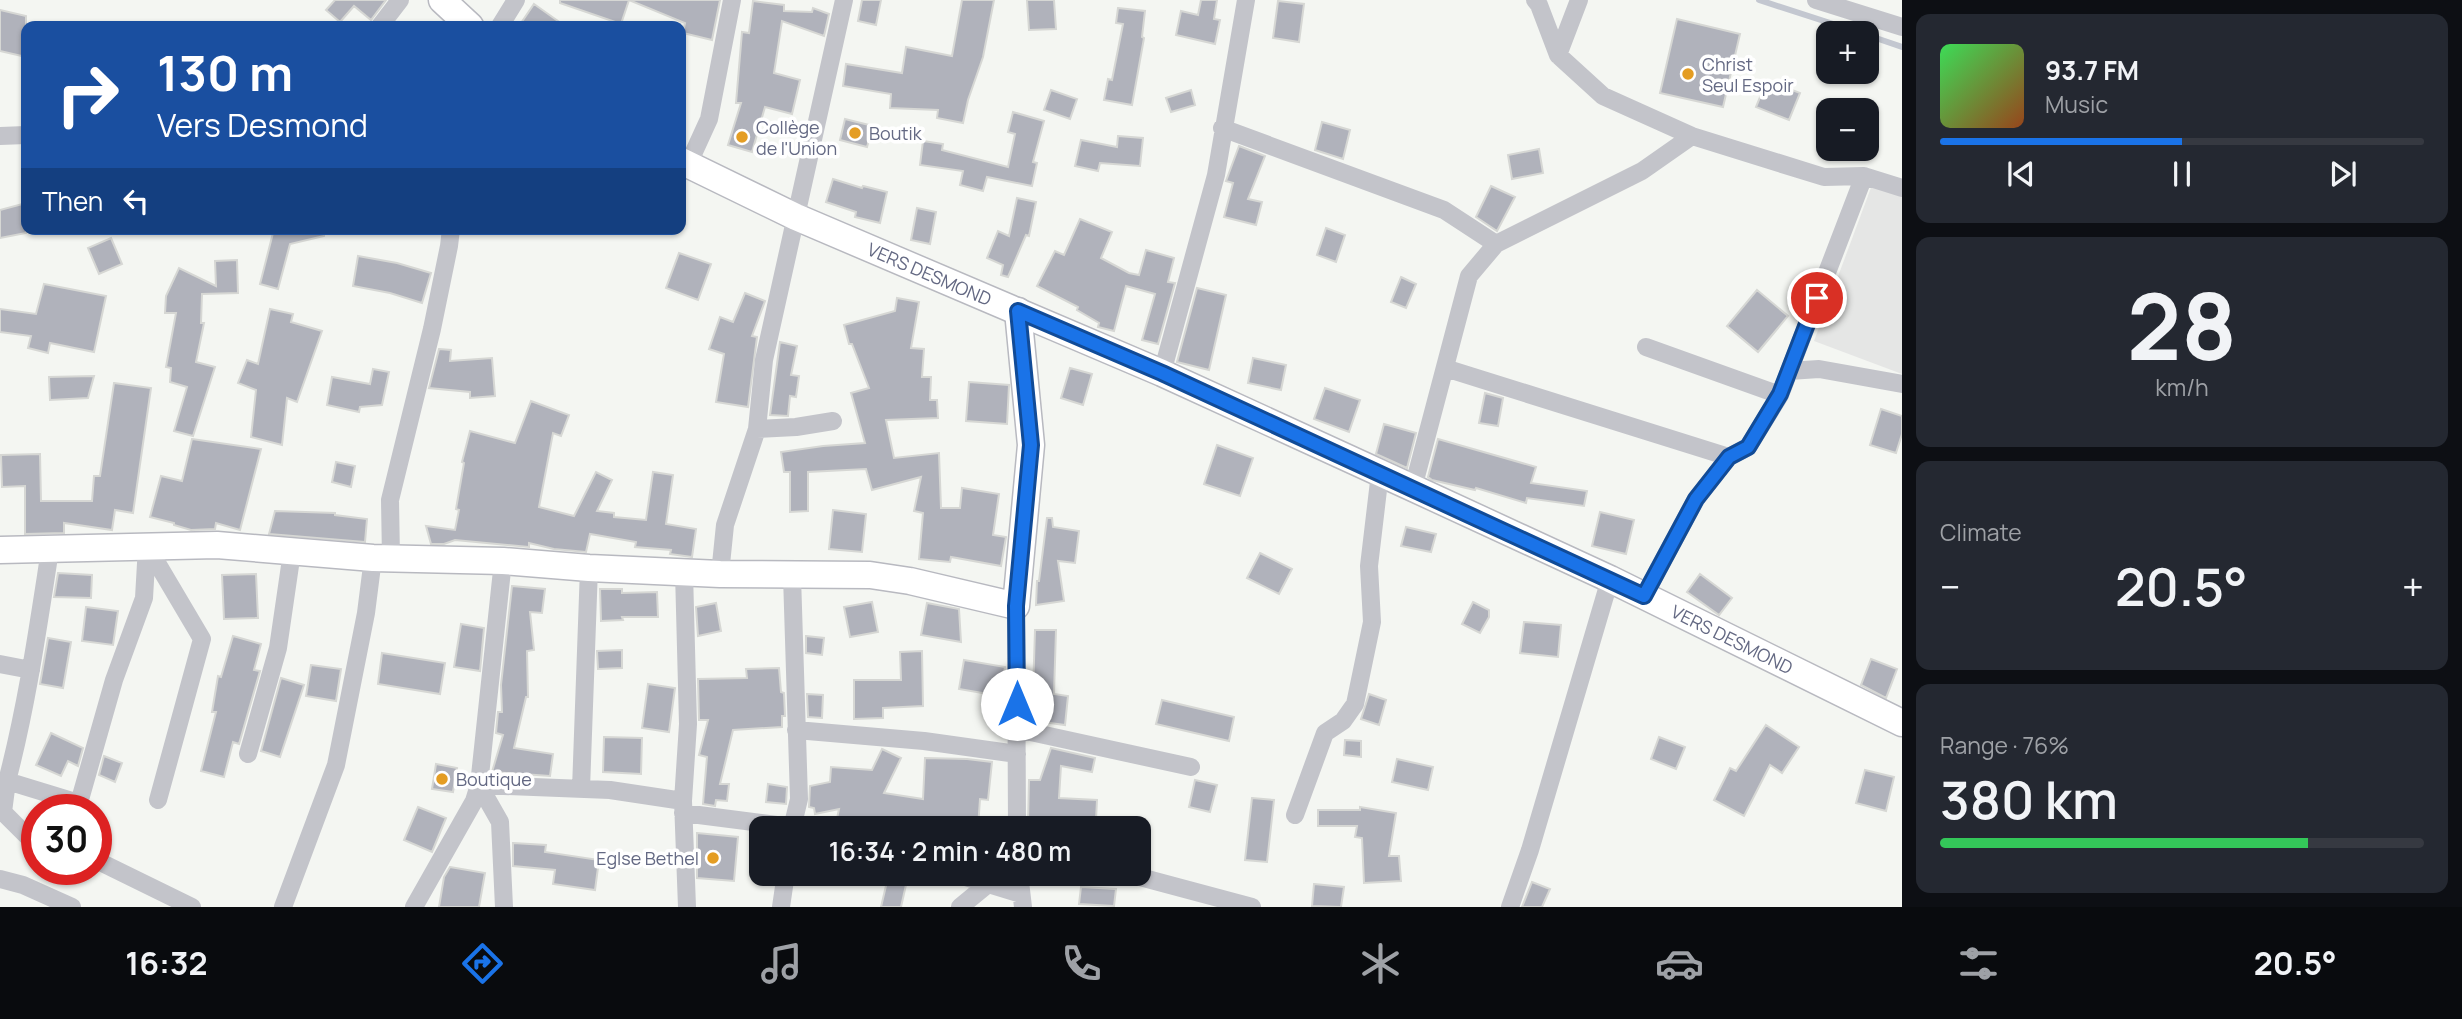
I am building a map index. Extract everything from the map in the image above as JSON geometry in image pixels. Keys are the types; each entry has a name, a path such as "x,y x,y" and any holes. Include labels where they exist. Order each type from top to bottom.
{"main road":[{"path":"442,0 463,21"},
{"name":"VERS DESMOND","path":"686,164 796,218 1162,373 1413,488 1610,579 1902,723"},
{"path":"0,550 217,545 382,558 503,561 589,568 792,576 870,575 910,581 1016,606 1031,445 1018,311"}],"street":[{"path":"384,21 400,0"},
{"path":"503,21 516,0"},
{"path":"686,159 709,118 732,0"},
{"path":"720,574 725,525 757,429 764,360 844,0"},
{"path":"1162,373 1216,175 1246,0"},
{"path":"1535,0 1558,55 1603,96 1692,136 1825,177 1864,176 1902,188"},
{"path":"1558,55 1579,0"},
{"path":"1816,0 1902,27"},
{"path":"1222,128 1444,209 1496,244"},
{"path":"0,136 21,135"},
{"path":"1413,488 1469,276 1496,244 1642,171 1692,136"},
{"path":"1644,596 1696,499 1729,457 1748,447 1780,394 1864,176"},
{"path":"283,907 336,765 366,612 382,558 390,500 432,329 450,235"},
{"path":"1646,347 1780,394"},
{"path":"1445,368 1729,457"},
{"path":"1789,371 1819,369 1902,384"},
{"path":"757,429 834,421"},
{"path":"1295,815 1325,733 1343,721 1354,704 1371,622 1369,566 1380,473"},
{"path":"7,781 79,803 114,680 144,598 147,546"},
{"path":"147,546 202,639 158,800"},
{"path":"21,830 2,813 31,670 50,550"},
{"path":"248,754 278,648 292,552"},
{"path":"414,907 474,801 479,785 503,561"},
{"path":"581,789 589,568"},
{"path":"684,572 688,724 683,807 687,907"},
{"path":"792,576 799,799 797,816"},
{"path":"1510,907 1530,850 1610,579"},
{"path":"1016,606 1017,816"},
{"path":"0,664 31,670"},
{"path":"1017,729 1191,767"},
{"path":"796,730 924,741 1017,754"},
{"path":"479,785 610,790 749,819"},
{"path":"479,785 500,822 504,907"},
{"path":"112,868 192,907"},
{"path":"0,879 23,885 72,907"},
{"path":"1151,880 1252,907"},
{"path":"781,907 784,886"},
{"path":"960,907 986,886"},
{"path":"992,886 1022,901"}],"shaded area":[{"path":"1872,185 1902,196 1902,374 1814,341"}],"building":[{"path":"335,0 386,0 371,20 354,6 341,21 326,10"},
{"path":"560,0 629,0 622,21 612,21 560,3"},
{"path":"629,0 720,0 712,40 686,34 686,21"},
{"path":"862,0 881,0 876,25 858,21"},
{"path":"962,0 994,0 983,57 963,123 937,118 938,110 890,108 891,94 843,86 846,64 902,73 906,47 952,56"},
{"path":"1027,0 1054,0 1056,29 1029,30"},
{"path":"1201,0 1217,0 1214,19 1220,20 1215,44 1176,35 1181,11 1198,15"},
{"path":"753,1 784,5 784,11 812,12 813,8 829,14 824,36 782,21 774,73 800,80 792,114 765,107 752,152 728,145 741,103 736,103 742,32 749,33"},
{"path":"1278,1 1304,4 1299,42 1273,38"},
{"path":"534,4 558,21 522,21"},
{"path":"1118,8 1145,11 1144,38 1132,105 1104,100 1108,79 1112,80 1123,24 1116,23"},
{"path":"0,10 26,16 26,21 21,21 21,56 0,51"},
{"path":"1677,19 1740,34 1723,107 1660,93"},
{"path":"1767,80 1800,93 1789,120 1756,107"},
{"path":"1051,90 1077,99 1070,119 1044,110"},
{"path":"1191,90 1195,105 1171,112 1166,98"},
{"path":"1013,112 1044,121 1033,162 1037,163 1032,186 987,177 983,191 960,185 963,171 920,165 923,141 943,144 942,150 1008,167 1015,134 1008,132"},
{"path":"845,119 873,126 867,147 840,140"},
{"path":"1322,122 1350,130 1343,159 1315,150"},
{"path":"1118,136 1143,138 1140,166 1100,163 1098,171 1075,166 1081,140 1117,147"},
{"path":"1239,146 1265,156 1248,199 1262,202 1256,225 1224,217 1233,183 1226,181"},
{"path":"1539,149 1543,173 1512,179 1508,155"},
{"path":"833,179 887,192 880,223 855,217 856,212 826,202"},
{"path":"1491,186 1515,197 1497,231 1476,217"},
{"path":"1017,198 1036,202 1029,236 1026,235 1008,277 1001,275 1003,265 987,258 998,231 1009,236"},
{"path":"21,204 21,234 0,238 0,210"},
{"path":"917,208 936,212 930,244 911,240"},
{"path":"1080,219 1112,232 1101,258 1129,273 1139,275 1146,250 1174,258 1168,282 1175,283 1158,344 1142,340 1155,294 1126,286 1114,331 1098,327 1099,323 1077,310 1078,307 1037,286 1055,251 1064,255"},
{"path":"1326,228 1345,235 1336,262 1317,255"},
{"path":"272,235 324,235 290,244 278,289 260,284"},
{"path":"111,238 122,264 99,274 88,248"},
{"path":"679,253 711,264 698,300 666,288"},
{"path":"358,256 431,273 422,303 353,286"},
{"path":"237,260 238,293 202,294 201,323 204,323 196,362 215,367 193,436 174,431 187,387 170,382 171,368 166,367 176,313 165,313 166,296 179,268 216,286 215,261"},
{"path":"1401,277 1416,284 1406,308 1391,302"},
{"path":"44,284 106,296 94,352 50,343 48,353 28,348 31,336 0,332 0,309 36,314"},
{"path":"1197,288 1226,295 1209,370 1177,362"},
{"path":"1757,290 1788,316 1758,352 1727,326"},
{"path":"745,293 765,301 752,336 757,337 748,407 716,402 724,354 709,349 720,317 733,322"},
{"path":"897,298 919,302 911,348 924,349 922,377 931,377 930,400 937,400 938,418 886,420 894,458 939,453 941,508 960,508 962,488 999,494 993,535 1006,537 1001,566 951,557 950,562 919,559 923,513 914,511 921,477 872,490 866,469 808,472 808,511 790,512 790,472 784,472 781,452 865,443 851,393 869,388 852,344 849,344 844,325 895,311"},
{"path":"270,309 293,314 291,322 322,331 297,402 287,398 282,445 251,437 256,390 238,383 247,360 258,364"},
{"path":"780,342 797,346 791,375 799,376 796,397 790,396 788,416 770,415"},
{"path":"439,349 451,350 450,361 492,358 495,396 470,398 470,392 429,388"},
{"path":"1253,358 1286,365 1281,390 1248,383"},
{"path":"1070,368 1092,374 1083,405 1061,398"},
{"path":"373,369 389,372 382,405 360,407 359,412 327,405 332,377 370,384"},
{"path":"94,376 88,398 50,400 49,377"},
{"path":"969,382 1009,385 1007,424 966,421"},
{"path":"114,383 151,388 133,513 115,510 112,530 64,523 64,533 25,534 25,486 2,487 1,455 40,454 41,501 92,501 94,476 100,476"},
{"path":"1325,388 1360,400 1349,432 1314,419"},
{"path":"1485,393 1503,398 1498,426 1479,423"},
{"path":"531,401 569,415 561,436 553,433 539,507 574,516 596,472 612,480 597,511 614,513 614,517 646,520 653,472 673,475 666,524 696,529 692,557 670,554 671,550 635,547 636,542 590,534 586,552 529,543 529,547 455,540 444,544 431,544 426,526 455,530 462,462 470,431 515,443"},
{"path":"1881,409 1902,416 1902,434 1896,453 1870,445"},
{"path":"1384,424 1416,433 1407,468 1376,454"},
{"path":"192,439 261,449 240,530 216,523 215,529 191,530 150,517 161,476 182,481"},
{"path":"1438,439 1536,467 1531,483 1587,491 1584,506 1527,498 1526,503 1476,488 1475,490 1432,480 1428,477"},
{"path":"1217,445 1253,458 1240,496 1204,484"},
{"path":"336,462 355,466 351,487 332,482"},
{"path":"833,510 866,514 862,552 829,549"},
{"path":"275,511 335,513 367,519 365,542 269,534"},
{"path":"1600,512 1634,520 1626,554 1592,546"},
{"path":"1047,518 1052,518 1053,527 1079,531 1075,563 1058,561 1064,601 1036,605 1037,581"},
{"path":"1406,527 1436,534 1431,552 1401,546"},
{"path":"1260,553 1292,569 1279,594 1247,578"},
{"path":"58,573 92,575 91,598 54,597"},
{"path":"256,574 258,618 224,619 222,575"},
{"path":"1700,574 1732,598 1719,615 1687,592"},
{"path":"512,586 545,589 542,613 530,612 534,650 527,651 528,697 514,748 553,754 550,776 492,772 503,735 496,733 498,712 502,712 501,685"},
{"path":"600,589 622,589 622,593 657,592 658,617 622,617 623,620 601,621"},
{"path":"872,602 878,632 850,637 844,607"},
{"path":"1473,602 1489,610 1489,617 1480,633 1462,624"},
{"path":"716,603 721,631 698,636 696,607"},
{"path":"927,603 959,609 961,642 921,635"},
{"path":"86,607 118,611 113,645 82,641"},
{"path":"1524,622 1561,625 1558,657 1520,653"},
{"path":"461,624 484,628 480,671 454,667"},
{"path":"1035,630 1056,630 1054,694 1068,696 1065,725 1028,720 1028,692 1033,692"},
{"path":"233,636 261,644 254,670 260,671 239,744 233,742 224,777 201,771 216,712 212,712 218,676 221,677"},
{"path":"806,636 824,638 822,655 806,653"},
{"path":"48,638 71,642 63,688 40,684"},
{"path":"622,650 622,668 598,669 597,651"},
{"path":"922,651 923,706 883,708 883,718 854,719 854,680 901,680 900,652"},
{"path":"382,653 445,663 440,694 378,684"},
{"path":"1871,659 1897,669 1886,698 1861,685"},
{"path":"964,660 1005,667 1000,696 959,689"},
{"path":"311,665 341,669 336,701 306,696"},
{"path":"779,668 781,692 784,693 785,716 782,716 782,727 733,730 720,784 729,784 727,801 716,800 715,806 703,804 707,757 699,755 708,720 699,720 698,679 747,678 746,669"},
{"path":"281,678 304,685 280,757 261,751"},
{"path":"648,684 675,688 669,732 642,728"},
{"path":"807,694 823,695 822,718 808,717"},
{"path":"1369,694 1386,700 1379,725 1361,719"},
{"path":"1162,700 1234,717 1229,741 1156,724"},
{"path":"1766,725 1799,747 1782,773 1770,765 1744,816 1714,800 1730,768 1736,771"},
{"path":"51,733 83,748 78,766 68,761 61,776 36,765"},
{"path":"604,737 642,738 641,774 603,772"},
{"path":"1659,737 1685,747 1676,769 1651,759"},
{"path":"1345,740 1361,741 1361,757 1344,755"},
{"path":"1051,748 1095,758 1092,772 1061,766 1059,798 1097,800 1096,816 1028,816 1029,780 1040,780"},
{"path":"882,749 901,758 884,793 923,799 925,758 992,762 988,800 980,799 979,816 838,816 839,809 815,814 814,808 809,807 810,786 830,782 831,767 872,770"},
{"path":"104,756 122,763 115,782 99,775"},
{"path":"1397,759 1433,767 1428,790 1392,782"},
{"path":"436,764 457,768 453,792 432,789"},
{"path":"1865,770 1894,777 1886,811 1856,803"},
{"path":"1195,780 1217,785 1210,812 1189,807"},
{"path":"768,784 787,787 786,804 766,802"},
{"path":"1252,798 1274,800 1267,862 1245,860"},
{"path":"418,807 446,818 432,852 404,840"},
{"path":"1360,807 1396,813 1389,856 1399,856 1401,881 1364,883 1362,838 1355,837 1357,826 1318,826 1318,810 1360,810"},
{"path":"697,833 738,837 734,881 697,878"},
{"path":"513,843 546,845 545,852 599,860 595,890 553,884 555,870 513,866"},
{"path":"450,867 485,873 479,907 439,907 444,877"},
{"path":"1532,882 1550,889 1542,907 1522,907"},
{"path":"1314,884 1344,887 1341,907 1312,906"},
{"path":"886,886 906,886 901,907 881,907"},
{"path":"1081,887 1116,889 1114,906 1079,904"}],"waterway":[{"path":"1759,0 1824,21"},
{"path":"1879,39 1902,47"}],"place":[{"name":"Christ Seul Espoir","path":"1688,74"},
{"name":"Boutik","path":"855,133"},
{"name":"Collège de l'Union","path":"742,137"},
{"name":"Boutique","path":"442,779"},
{"name":"Eglse Bethel","path":"713,858"}],"route":[{"path":"1017,704 1016,606 1031,445 1018,311 1162,373 1644,596 1696,499 1729,457 1748,447 1780,394 1817,298"}]}
